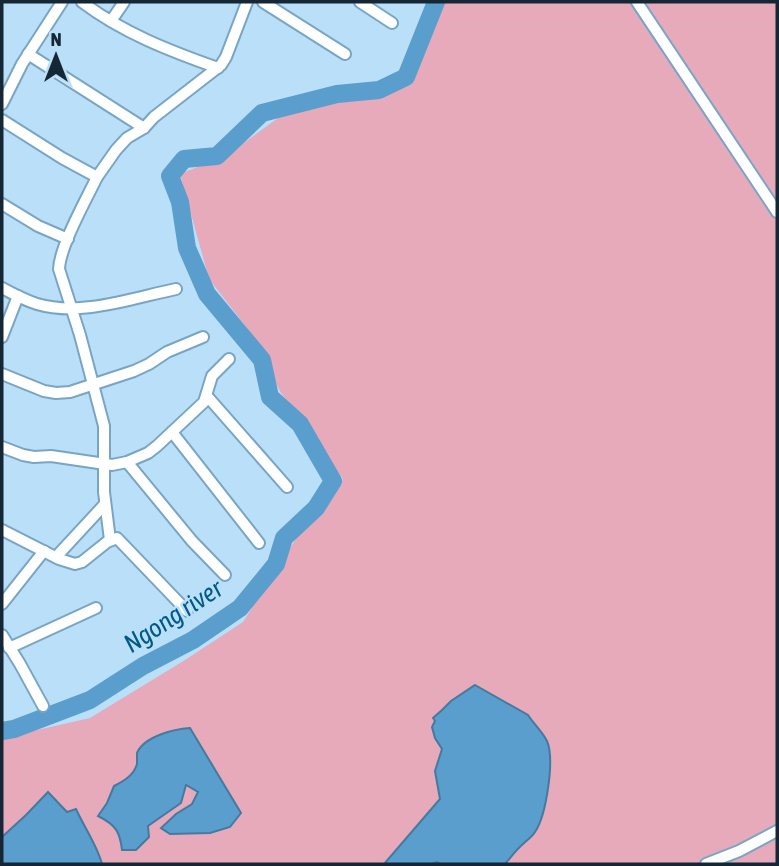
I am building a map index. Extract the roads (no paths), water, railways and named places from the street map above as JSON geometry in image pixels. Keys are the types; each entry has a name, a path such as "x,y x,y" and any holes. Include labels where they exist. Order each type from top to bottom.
{"street":[{"path":"2,104 28,54 62,2"},
{"path":"82,2 111,21 165,48 218,68"},
{"path":"111,21 124,2"},
{"path":"110,540 104,485 104,426 59,269 60,261 97,177 121,143 144,128 154,117 218,68 226,57 247,2"},
{"path":"263,2 345,54"},
{"path":"360,2 392,23"},
{"path":"637,2 777,212"},
{"path":"28,54 144,128"},
{"path":"2,120 97,177"},
{"path":"2,204 38,226 68,239"},
{"path":"2,288 37,304 72,308 102,305 176,289"},
{"path":"2,337 18,296"},
{"path":"2,374 44,391 70,392 134,371 167,352 203,337"},
{"path":"2,447 28,456 51,456 105,464 127,462 148,453 204,402 212,376 229,359"},
{"path":"207,396 287,487"},
{"path":"173,432 259,543"},
{"path":"127,462 192,541 225,575"},
{"path":"55,557 105,504"},
{"path":"2,530 75,564 117,538 187,611"},
{"path":"2,604 44,551"},
{"path":"9,648 96,608"},
{"path":"2,635 43,706"},
{"path":"706,864 739,851 777,831"}],"water":[{"path":"475,685 528,715 547,741 550,774 539,824 505,864 384,864 440,799 435,771 442,749 435,738 433,718 451,701"},
{"path":"190,728 241,813 230,827 210,833 170,834 161,828 192,804 198,792 186,785 181,803 148,826 149,837 136,850 122,850 116,830 98,816 114,786 134,771 137,753 146,742 168,732"},
{"path":"48,792 67,812 76,809 102,864 2,864 2,837"}],"waterway":[{"name":"Ngong river","path":"2,731 14,729 90,700 143,666 193,640 240,608 276,564 284,538 316,508 333,481 300,424 270,397 262,360 207,294 187,248 180,202 170,176 184,159 217,156 262,113 337,94 379,90 406,77 436,2"}]}
